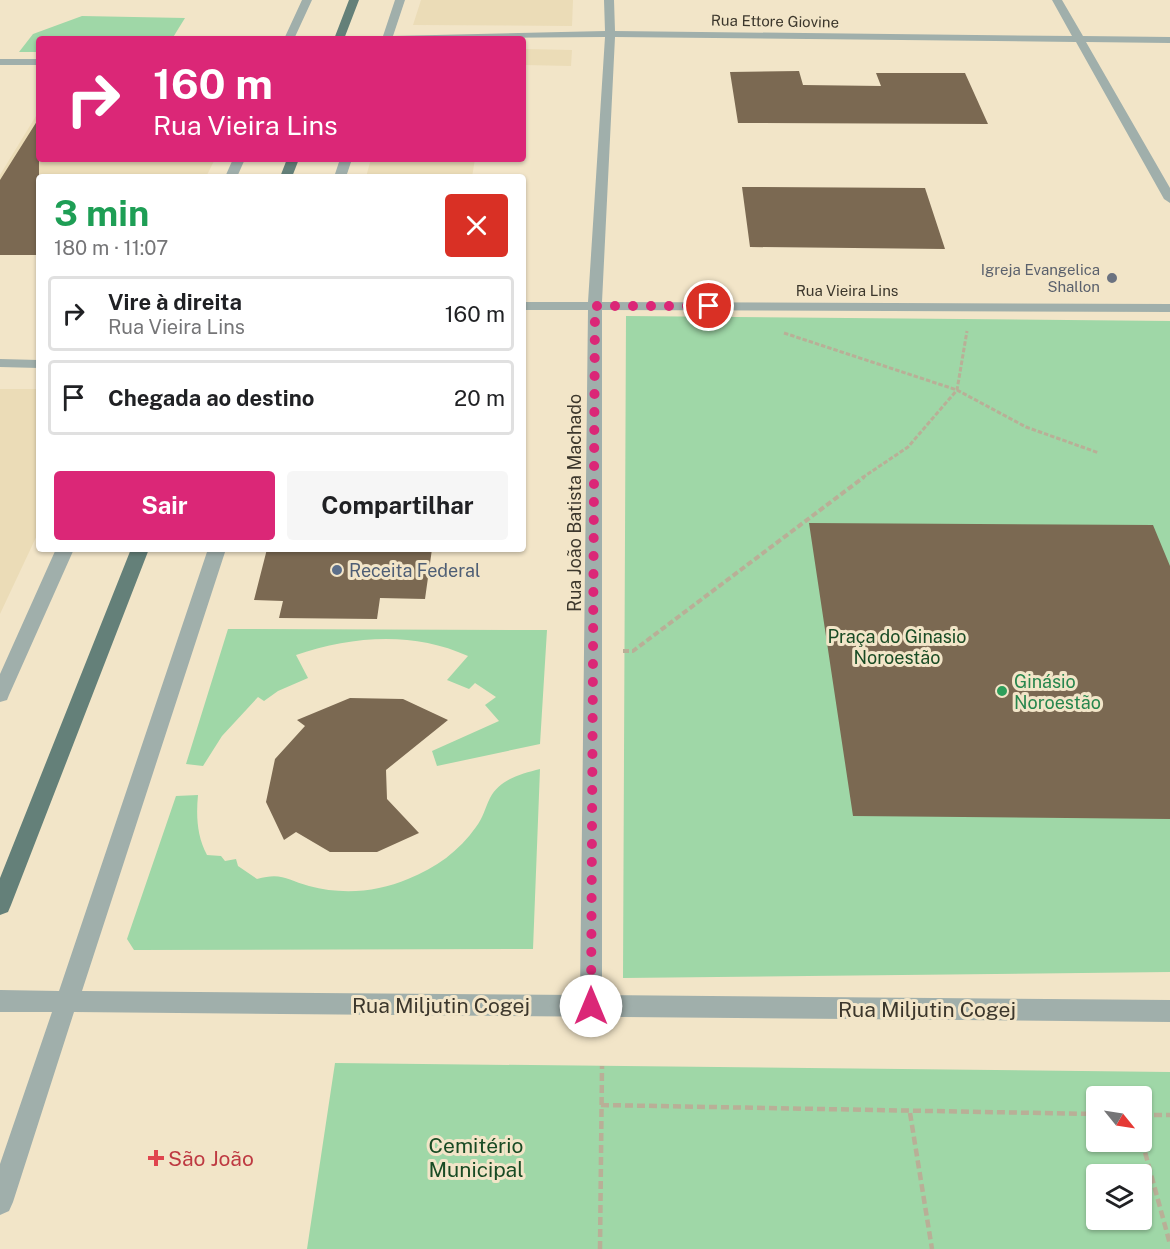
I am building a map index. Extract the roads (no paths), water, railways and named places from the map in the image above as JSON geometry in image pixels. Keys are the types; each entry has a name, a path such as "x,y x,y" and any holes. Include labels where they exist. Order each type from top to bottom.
{"main road":[{"path":"340,36 354,0"},
{"path":"0,905 139,552"}],"street":[{"path":"290,36 307,0"},
{"path":"386,36 400,0"},
{"name":"Rua João Batista Machado","path":"591,1006 595,306 610,34 609,0"},
{"path":"1057,0 1170,199"},
{"name":"Rua Ettore Giovine","path":"498,36 610,34 1170,40"},
{"path":"0,62 36,62"},
{"name":"Rua Vieira Lins","path":"526,306 1170,308"},
{"path":"0,363 36,364"},
{"path":"0,694 64,552"},
{"path":"0,1202 216,552"},
{"name":"Rua Miljutin Cogej","path":"0,1001 1170,1011"}],"place":[{"name":"Igreja Evangelica Shallon","path":"1112,278"},
{"name":"Receita Federal","path":"337,570"},
{"name":"Ginásio Noroestão","path":"1002,691"},
{"name":"São João","path":"156,1158"}],"park label":[{"name":"Praça do Ginasio Noroestão","path":"897,646"},
{"name":"Cemitério Municipal","path":"476,1157"}]}
